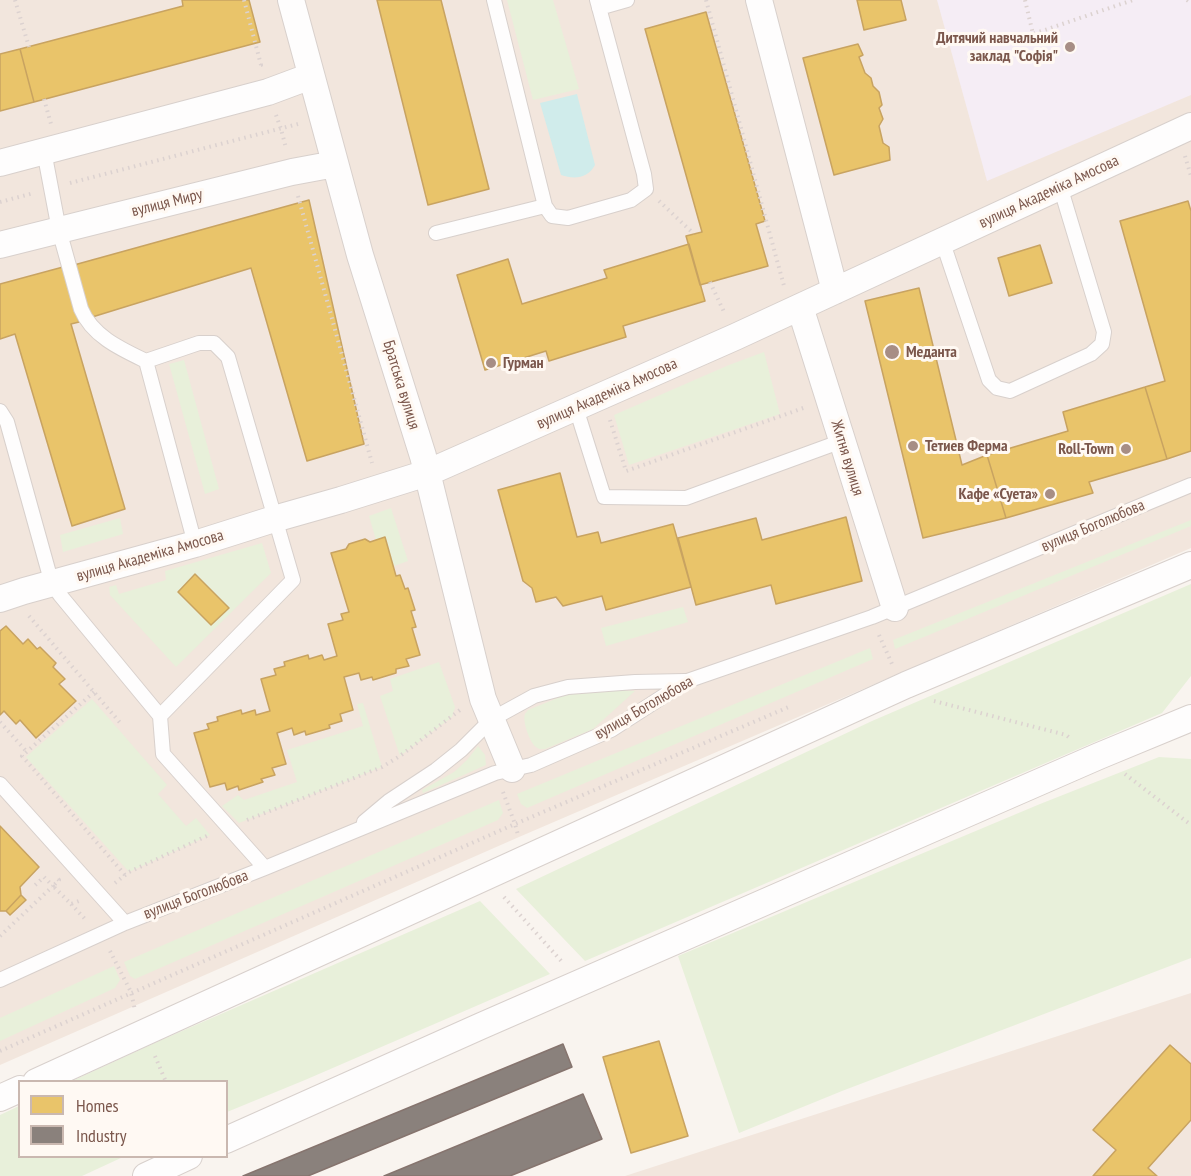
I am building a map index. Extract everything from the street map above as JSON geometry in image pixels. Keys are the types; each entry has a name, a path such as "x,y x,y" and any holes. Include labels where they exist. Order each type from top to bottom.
{"street":[{"name":"Братська вулиця","path":"291,0 360,255 427,472 483,699 512,770"},
{"path":"759,0 835,291"},
{"path":"0,163 268,92 311,76"},
{"name":"вулиця Академіка Амосова","path":"0,599 195,544 427,472 735,337 793,299 835,291 1060,186 1187,138"},
{"name":"вулиця Миру","path":"0,245 302,170 335,164"},
{"name":"Житня вулиця","path":"793,299 896,608"},
{"path":"40,1080 906,684 1191,565"},
{"path":"228,1139 1099,756 1191,718"},
{"path":"0,1098 18,1090"},
{"path":"146,1176 185,1158"}],"lane":[{"path":"494,0 545,206 552,216 568,218 631,200 645,188 644,174 598,4 627,0"},
{"path":"44,151 59,230 85,319 99,334 119,348 146,361 199,343 214,343 228,357 293,580 160,716"},
{"path":"942,240 988,380 997,388 1010,391 1091,354 1102,344 1104,332 1060,186"},
{"path":"436,234 545,206"},
{"path":"146,361 195,544"},
{"path":"576,408 604,498 686,498 842,441"},
{"path":"0,411 7,422 52,584 160,716 163,754 265,868"},
{"name":"вулиця Боголюбова","path":"0,980 125,923 495,773 531,765 611,730 687,681 896,608 1191,485"},
{"path":"354,831 389,801 436,770 461,750 492,719 534,696 568,687 687,681"},
{"path":"0,784 125,923"}],"path":[{"path":"15,0 29,47"},
{"path":"244,0 261,65 250,68"},
{"path":"706,0 793,299"},
{"path":"1025,0 1033,34 1133,0"},
{"path":"1187,0 1191,3"},
{"path":"41,126 51,123"},
{"path":"65,184 282,129 288,155"},
{"path":"1187,138 1191,176"},
{"path":"645,188 694,234"},
{"path":"0,202 39,192"},
{"path":"298,196 373,465"},
{"path":"710,282 735,337"},
{"path":"608,414 626,471 808,406"},
{"path":"24,609 122,725"},
{"path":"882,643 891,663 906,684 923,698 1066,735 1140,784 1191,825"},
{"path":"94,692 22,756 125,874"},
{"path":"0,1051 794,704"},
{"path":"113,885 125,874 229,827 382,767 400,756 466,705"},
{"path":"0,722 27,752"},
{"path":"504,795 510,808"},
{"path":"486,876 580,983"},
{"path":"0,936 53,886 44,877 33,887"},
{"path":"117,965 131,992 137,1012"},
{"path":"152,1047 165,1080"}],"shaded area":[{"path":"0,0 1191,0 1191,548 519,837 0,1065"},
{"name":"Дитячий навчальний заклад \"Софія\"","path":"937,0 1191,0 1191,95 987,181"},
{"path":"1191,993 1191,1176 625,1176"}],"green space":[{"path":"507,0 553,0 579,89 533,100"},
{"path":"764,352 780,414 629,465 614,415"},
{"path":"184,360 219,489 205,494 169,364"},
{"path":"391,508 408,561 394,566 385,537 376,540 369,516"},
{"path":"120,518 123,534 63,552 60,535"},
{"path":"1191,520 1191,526 895,649 893,640"},
{"path":"262,543 271,573 176,667 110,595 109,587 116,585 119,594 166,580 165,571"},
{"path":"1191,584 1191,676 1162,713 585,961 516,889 872,721"},
{"path":"683,607 688,622 606,646 601,628"},
{"path":"870,648 873,659 527,808 521,804 517,794"},
{"path":"439,662 455,707 452,717 400,756 380,696 393,691 390,679"},
{"path":"580,689 635,691 593,729 545,749 536,747 527,732 525,713"},
{"path":"92,699 167,785 158,794 186,826 196,818 210,835 129,872 26,757"},
{"path":"363,703 382,767 239,823 222,806 238,795 244,800 297,782 287,750 363,726 357,704"},
{"path":"478,746 485,755 486,765 423,793 422,790 454,772"},
{"path":"1159,757 1191,759 1191,958 842,1091 739,1133 678,956 1040,804"},
{"path":"499,800 503,813 498,820 135,979 130,976 124,962"},
{"path":"480,901 550,974 228,1112 228,1080 74,1080"},
{"path":"114,966 120,980 115,988 0,1041 0,1018"},
{"path":"18,1106 18,1158 121,1158 82,1176 0,1176 0,1115"}],"water":[{"path":"577,94 595,165 589,173 581,177 571,177 561,175 540,103"}],"building: Homes":[{"path":"182,0 249,0 260,42 34,102 20,49 183,6"},
{"path":"377,0 441,0 489,189 428,205"},
{"path":"857,0 901,0 906,20 864,30"},
{"path":"706,12 765,221 756,224 768,266 700,285 686,236 702,232 645,29"},
{"path":"858,44 863,55 859,57 865,73 871,78 873,86 879,92 882,105 879,108 883,119 879,126 883,143 889,147 890,160 834,175 803,58"},
{"path":"20,49 34,102 0,111 0,54"},
{"path":"309,200 364,444 307,461 251,268 89,318 74,265"},
{"path":"1188,201 1191,211 1191,451 1167,459 1145,387 1165,381 1120,221"},
{"path":"689,244 705,301 623,326 626,337 549,361 546,351 485,370 457,275 508,259 522,304 607,278 604,270"},
{"path":"1040,245 1052,283 1009,296 998,258"},
{"path":"63,267 79,322 71,324 125,509 72,526 15,334 0,339 0,284"},
{"path":"919,288 962,465 987,455 1006,518 923,538 865,301"},
{"path":"1145,387 1167,459 1089,482 1093,493 1006,518 987,455 1068,431 1063,412"},
{"path":"560,473 577,537 598,532 601,543 673,524 691,587 606,610 602,596 563,606 556,597 536,602 532,588 523,581 498,490"},
{"path":"846,517 862,581 776,604 771,585 696,605 678,538 756,518 762,540"},
{"path":"385,537 396,576 400,575 405,589 408,588 415,610 411,611 416,627 412,628 420,655 406,659 409,666 396,669 396,673 373,680 372,677 361,680 359,673 344,677 353,710 340,714 342,721 329,725 330,728 306,735 305,731 294,735 292,728 277,733 286,764 272,768 275,775 261,779 263,782 239,790 238,786 227,790 225,783 210,787 194,733 209,729 207,724 218,721 217,717 241,710 242,714 255,710 256,715 270,711 261,679 276,675 274,669 285,666 284,662 308,655 309,659 322,655 324,660 337,656 328,624 343,620 341,614 349,612 331,553 346,549 349,544 365,539 370,542"},
{"path":"195,574 229,608 211,625 178,592"},
{"path":"6,626 23,644 28,639 56,663 53,667 65,679 59,684 76,701 36,738 20,720 16,724 4,711 0,715 0,631"},
{"path":"0,826 39,867 20,887 21,895 6,911 0,911"},
{"path":"21,895 26,900 10,915 6,911"},
{"path":"659,1041 688,1136 631,1153 603,1057"},
{"path":"1170,1045 1191,1064 1191,1120 1148,1168 1157,1176 1093,1176 1116,1150 1093,1130"}],"building: Industry":[{"path":"563,1044 572,1067 308,1176 243,1176"},
{"path":"583,1094 602,1139 510,1176 384,1176"}],"place":[{"name":"Дитячий навчальний заклад \"Софія\"","path":"1070,47"},
{"name":"Меданта","path":"892,352"},
{"name":"Гурман","path":"491,363"},
{"name":"Тетиев Ферма","path":"913,446"},
{"name":"Roll-Town","path":"1126,449"},
{"name":"Кафе «Суета»","path":"1050,494"}]}
